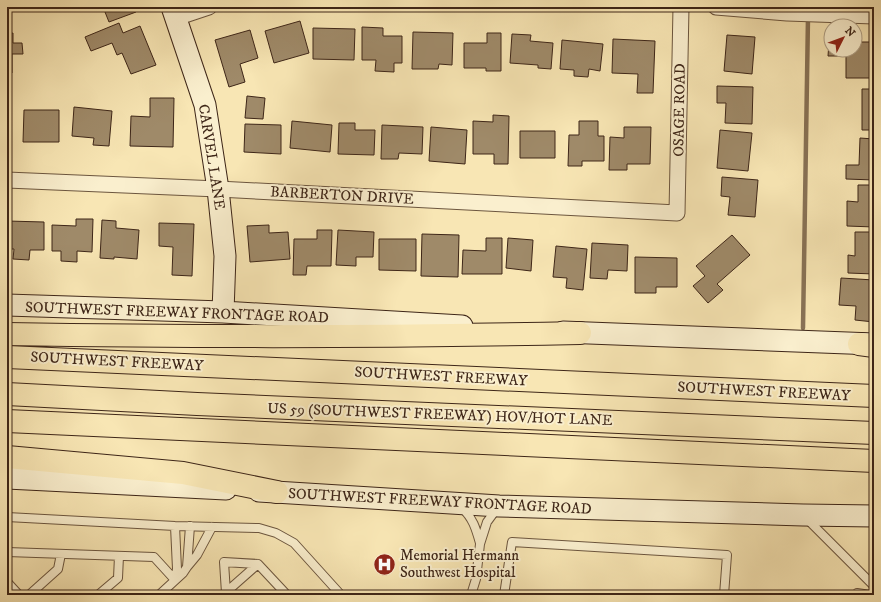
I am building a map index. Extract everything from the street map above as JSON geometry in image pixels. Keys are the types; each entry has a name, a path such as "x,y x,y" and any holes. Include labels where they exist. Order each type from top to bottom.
{"highway":[{"path":"7,334 438,336 580,332"},
{"name":"SOUTHWEST FREEWAY","path":"7,357 874,396"},
{"name":"US 59 (SOUTHWEST FREEWAY) HOV/HOT LANE","path":"7,394 197,404 874,433"},
{"path":"7,422 874,461"},
{"path":"7,457 183,472 277,492"}],"main road":[{"name":"CARVEL LANE","path":"174,13 205,105 218,189 225,256 223,312"},
{"name":"SOUTHWEST FREEWAY FRONTAGE ROAD","path":"7,305 223,312 580,332 869,345"},
{"name":"SOUTHWEST FREEWAY FRONTAGE ROAD","path":"7,478 138,484 499,506 874,516"}],"street":[{"path":"174,13 209,7"},
{"name":"OSAGE ROAD","path":"677,212 681,7"},
{"path":"716,7 787,13 874,16"},
{"name":"BARBERTON DRIVE","path":"7,180 677,212"}],"lane":[{"path":"457,503 468,514 475,526 480,544"},
{"path":"471,595 476,579 480,544 487,522 499,506"},
{"path":"803,515 874,586"},
{"path":"7,517 175,526 259,528 276,533 294,543 341,595"},
{"path":"175,526 177,569 175,580"},
{"path":"187,567 190,526"},
{"path":"159,595 183,573 197,555 212,527"},
{"path":"504,595 512,542 727,555 724,595"},
{"path":"7,552 154,557 175,580"},
{"path":"29,595 58,569 60,554"},
{"path":"98,595 118,578 119,556"},
{"path":"225,594 224,562 258,564 287,595"},
{"path":"225,594 258,564"},
{"path":"7,582 19,595"},
{"path":"857,593 870,595"}],"building":[{"path":"103,7 134,7 136,12 109,22"},
{"path":"300,21 309,53 274,63 265,31"},
{"path":"119,23 123,33 140,26 156,65 131,74 122,53 117,55 112,43 91,51 85,37"},
{"path":"362,27 383,28 383,36 402,36 402,63 394,63 394,72 375,71 376,60 362,60"},
{"path":"313,28 355,29 354,60 313,59"},
{"path":"250,30 258,58 240,64 245,82 229,87 215,40"},
{"path":"413,32 453,33 452,65 439,64 438,69 412,69"},
{"path":"13,33 13,43 22,43 23,54 12,54 12,73 7,73 7,34"},
{"path":"487,33 501,33 501,71 486,71 486,68 464,68 464,43 487,43"},
{"path":"512,34 531,35 530,41 553,43 551,69 538,68 538,65 510,63"},
{"path":"727,35 755,37 752,74 724,71"},
{"path":"613,39 655,41 653,93 637,93 638,74 612,73"},
{"path":"562,40 603,44 600,71 589,69 588,77 574,76 574,70 560,69"},
{"path":"863,42 874,42 874,78 846,78 846,58 863,58"},
{"path":"717,86 753,87 752,124 725,123 726,103 717,103"},
{"path":"862,89 874,89 874,130 862,130"},
{"path":"247,96 265,98 263,119 245,118"},
{"path":"150,98 174,98 173,147 130,146 131,116 150,117"},
{"path":"74,107 112,111 109,146 93,145 94,138 72,136"},
{"path":"24,110 59,110 59,142 23,142"},
{"path":"493,115 509,116 508,164 494,164 494,154 473,154 473,121 493,122"},
{"path":"292,121 332,125 330,152 290,148"},
{"path":"579,121 598,121 598,136 604,136 604,161 582,161 582,166 568,166 569,135 579,135"},
{"path":"339,123 355,123 355,130 375,130 374,155 338,154"},
{"path":"245,124 281,125 281,154 244,152"},
{"path":"382,125 423,127 422,154 399,153 398,159 381,159"},
{"path":"431,127 467,130 465,164 429,161"},
{"path":"624,127 651,127 650,164 627,164 627,170 609,170 610,137 624,138"},
{"path":"720,130 752,133 748,171 717,168"},
{"path":"520,131 555,131 555,158 520,158"},
{"path":"860,138 874,139 874,180 846,179 846,165 859,165"},
{"path":"722,177 758,180 755,217 728,215 730,197 721,196"},
{"path":"858,185 874,185 874,227 847,226 847,201 858,202"},
{"path":"76,219 93,219 92,252 77,251 77,262 61,261 61,251 52,251 52,225 76,226"},
{"path":"102,220 116,221 116,228 139,230 137,259 114,257 114,259 100,258"},
{"path":"7,221 44,222 44,250 30,250 29,260 13,259 14,249 7,249"},
{"path":"159,223 194,224 192,276 172,275 173,247 159,246"},
{"path":"269,225 269,233 288,232 290,259 250,262 247,226"},
{"path":"317,230 332,230 331,266 307,266 306,275 293,275 294,239 317,239"},
{"path":"338,230 374,232 373,257 356,257 356,266 336,265"},
{"path":"855,232 874,232 874,274 848,273 848,255 855,256"},
{"path":"422,234 459,235 458,277 421,276"},
{"path":"732,235 750,255 717,284 723,290 708,303 693,286 705,276 696,266"},
{"path":"486,238 502,238 502,274 462,274 463,250 486,251"},
{"path":"508,238 533,240 531,271 506,268"},
{"path":"379,239 416,239 416,271 379,270"},
{"path":"592,243 628,245 627,271 608,270 607,279 590,278"},
{"path":"556,246 587,249 583,290 566,288 567,278 553,277"},
{"path":"635,257 677,258 677,287 656,287 656,293 635,293"},
{"path":"841,278 874,280 874,322 855,320 856,306 839,305"}],"waterway":[{"path":"803,328 808,17"}],"place":[{"name":"Memorial Hermann Southwest Hospital","path":"385,564"}]}
